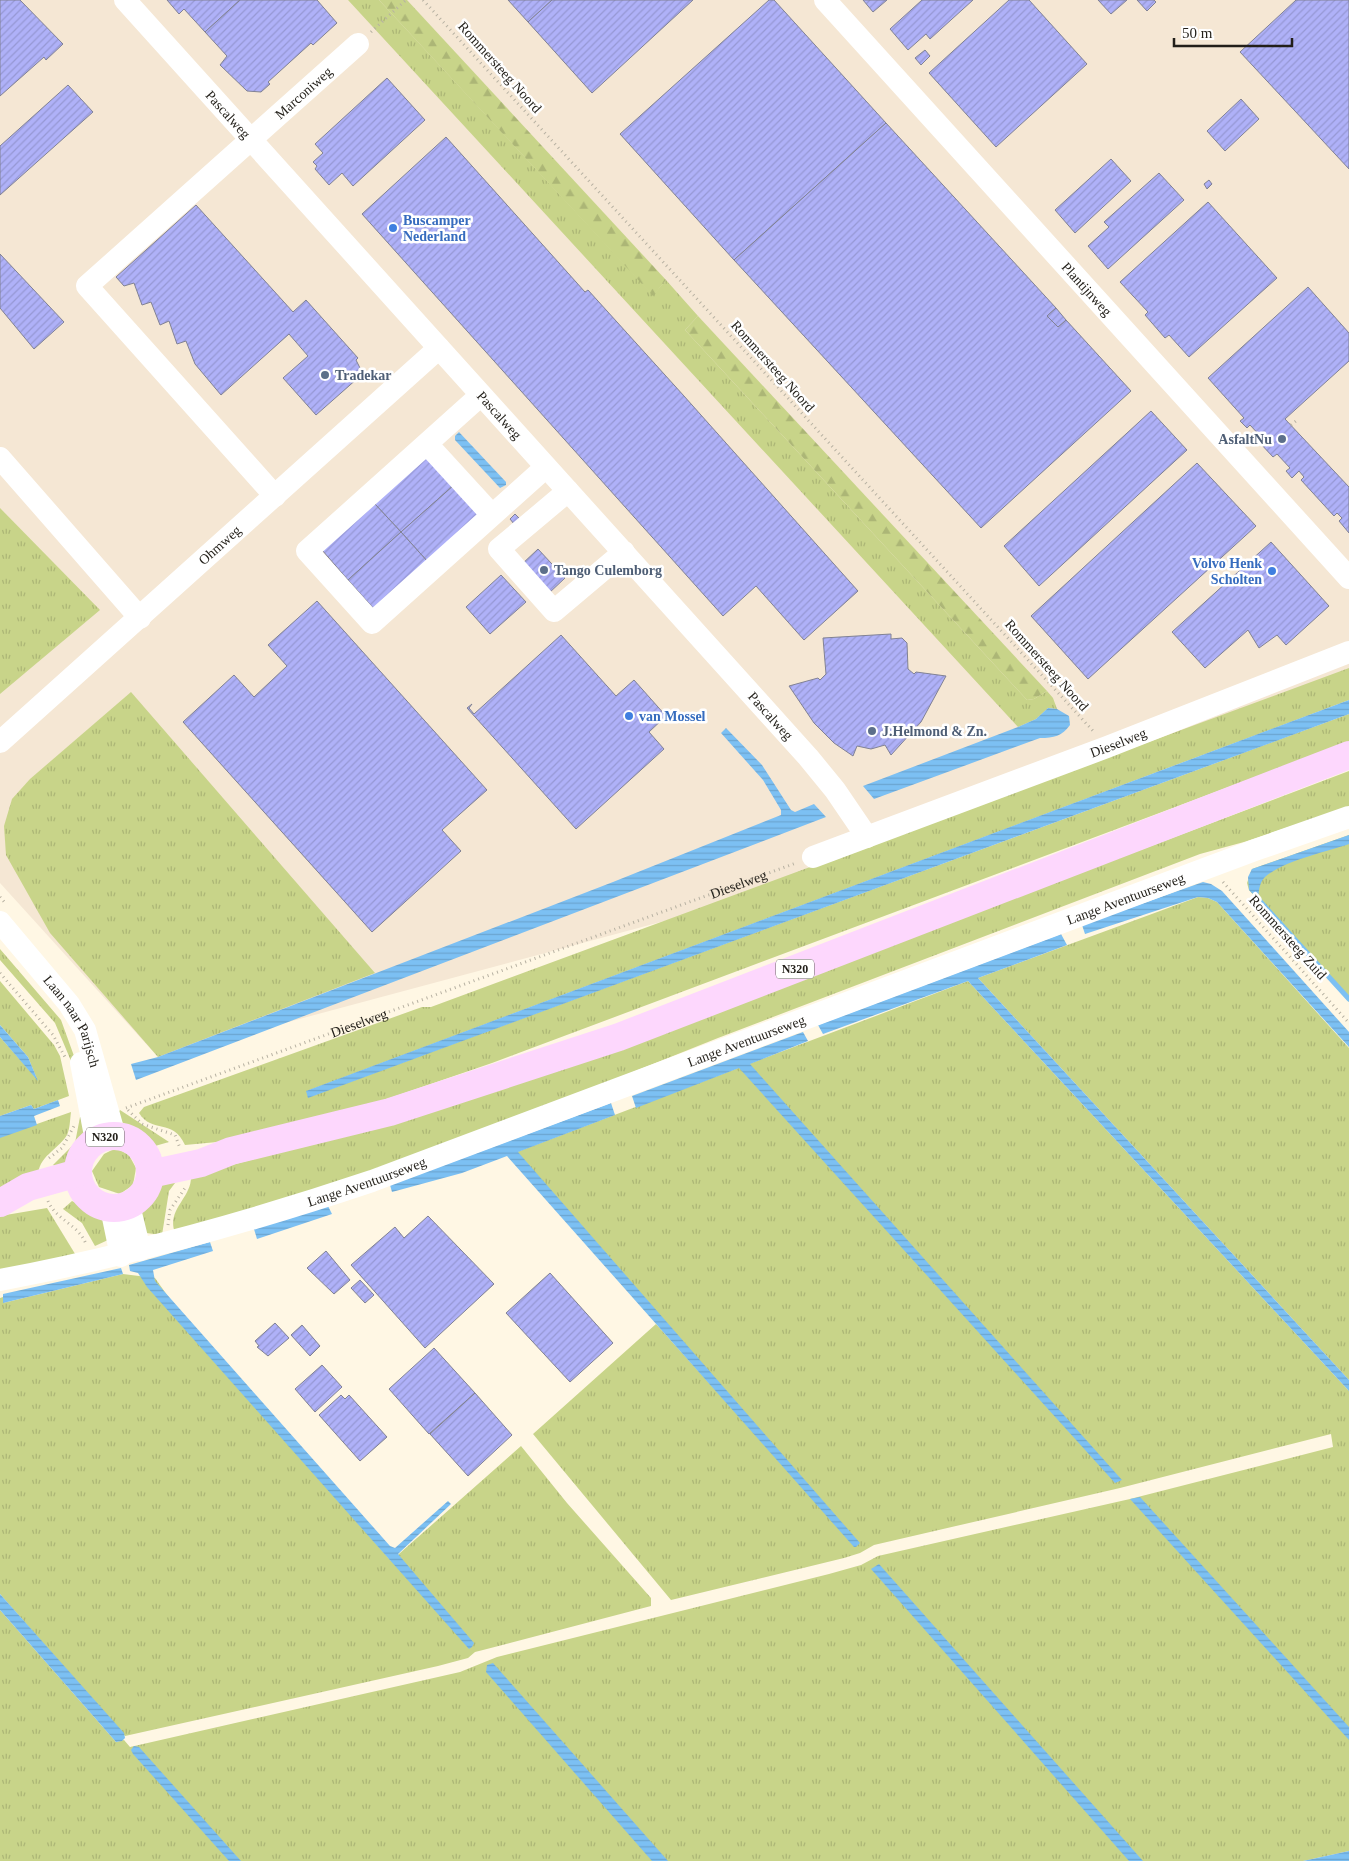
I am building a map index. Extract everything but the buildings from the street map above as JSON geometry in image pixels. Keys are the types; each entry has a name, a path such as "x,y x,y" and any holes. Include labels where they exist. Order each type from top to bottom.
{"main road":[{"name":"N320","path":"79,1180 82,1154 106,1139 133,1142 148,1165 183,1159 197,1149 231,1151 390,1112 619,1037 1349,755"},
{"path":"0,1204 28,1187 79,1180 94,1202 120,1207 144,1192 148,1165"}],"street":[{"name":"Pascalweg","path":"125,0 251,142 808,757 835,790 867,836"},
{"name":"Plantijnweg","path":"825,0 1349,578"},
{"name":"Marconiweg","path":"275,496 87,286 251,142 358,44"},
{"name":"Ohmweg","path":"0,742 439,348"},
{"path":"482,395 307,551 372,623 546,467"},
{"path":"427,444 492,515"},
{"path":"0,458 140,618"},
{"path":"568,491 499,548 554,611 624,552"},
{"name":"Dieselweg","path":"813,857 1107,748 1349,652"},
{"name":"Lange Aventuurseweg","path":"0,1280 131,1253 292,1208 372,1181 1210,866 1349,817"},
{"name":"Laan naar Parijsch","path":"0,922 69,1004 85,1030 106,1139"},
{"name":"Laan naar Parijsch","path":"0,944 51,1000 70,1027 106,1139"},
{"path":"120,1207 131,1253"}],"path":[{"path":"358,44 406,0"},
{"name":"Rommersteeg Noord","path":"423,0 1107,748"},
{"path":"1291,425 1296,421"},
{"name":"Dieselweg","path":"126,1108 813,857"},
{"name":"Rommersteeg Zuid","path":"1210,866 1349,1023"},
{"name":"Laan naar Parijsch","path":"0,973 56,1040"},
{"path":"122,1100 126,1108 142,1124 175,1136 183,1159 187,1185 170,1210 168,1227 172,1242"}],"shaded area":[{"path":"0,0 1349,0 1349,677 709,909 158,1057 0,883"}],"green space":[{"path":"348,0 379,0 653,295 666,280 698,316 685,330 1027,700 1034,699 1047,691 1053,698 1057,709 1048,708 1036,719 1018,727"},
{"path":"379,0 407,0 666,280 653,296"},
{"path":"698,316 1047,691 1034,699 1027,700 685,330"},
{"path":"0,508 100,610 0,694"},
{"path":"1349,668 1349,700 307,1091 309,1097 1349,714 1349,742 492,1063 314,1124 228,1141 185,1145 175,1132 150,1123 139,1113 144,1107 422,1007 431,1007"},
{"path":"131,692 375,973 158,1057 50,933 6,855 4,826 12,799 30,779"},
{"path":"1349,771 1349,807 1244,842 1200,854 718,1038 370,1177 175,1233 174,1217 176,1210 188,1191 191,1176 280,1152 768,991"},
{"path":"1349,835 1349,1002 1249,890 1247,883 1252,869"},
{"path":"1198,897 1208,898 1217,902 1349,1048 1349,1380 978,978"},
{"path":"0,949 61,1020 78,1067 74,1068 55,1023 0,960"},
{"path":"0,981 54,1045 60,1056 69,1096 34,1109 31,1105 0,1116 0,1037 37,1079 28,1057 0,1025"},
{"path":"968,981 1349,1391 1349,1851 1303,1861 0,1861 0,1610 116,1742 124,1740 130,1747 460,1672 497,1657 829,1574 861,1565 878,1556 1130,1499 1333,1447 1331,1434 1120,1488 874,1545 860,1553 844,1558 671,1600 533,1434 656,1324 770,1451 509,1155"},
{"path":"120,1110 169,1142 155,1146 132,1133 116,1116"},
{"path":"71,1112 67,1135 41,1164 38,1177 0,1191 0,1137"},
{"path":"80,1117 87,1118 84,1142 61,1170 53,1165 75,1143"},
{"path":"116,1148 129,1155 136,1168 133,1185 120,1194 99,1187 92,1171 104,1154"},
{"path":"161,1179 178,1179 169,1191 162,1235 146,1233 141,1212"},
{"path":"72,1201 106,1218 108,1240 95,1246 82,1223 63,1209"},
{"path":"47,1208 80,1262 0,1271 0,1216"},
{"path":"123,1274 155,1278 196,1336 391,1561 521,1446 567,1503 651,1598 651,1606 475,1652 468,1658 438,1666 125,1736 0,1594 0,1298 3,1297 3,1303"}],"water":[{"path":"459,432 506,482 506,485 500,488 455,440 455,436"},
{"path":"1349,700 1349,714 308,1098 306,1091"},
{"path":"1048,708 1057,709 1069,716 1070,725 1057,736 1040,738 874,799 863,786 1018,727 1036,719"},
{"path":"726,728 762,765 791,810 795,812 814,804 826,817 136,1080 131,1064 158,1057 613,882 781,815 781,810 763,780 721,733"},
{"path":"1349,835 1349,844 1293,862 1273,871 1262,882 1258,899 1249,890 1248,877 1252,869"},
{"path":"1203,882 1211,884 1222,891 1349,1032 1349,1047 1217,902 1208,898 1198,897 1085,934 1082,925"},
{"path":"1061,934 1067,945 978,978 1349,1380 1349,1391 968,981 823,1034 818,1025"},
{"path":"0,1025 28,1057 38,1081 0,1037"},
{"path":"803,1032 808,1041 750,1064 1122,1480 1115,1483 739,1068 636,1108 632,1096"},
{"path":"58,1100 60,1106 34,1116 37,1125 0,1138 0,1116 31,1105 34,1109"},
{"path":"611,1103 615,1115 518,1152 860,1543 856,1547 507,1156 462,1173 392,1192 390,1185"},
{"path":"328,1206 332,1214 257,1239 254,1229"},
{"path":"210,1242 213,1251 153,1270 155,1281 390,1546 395,1548 448,1501 451,1504 398,1554 474,1643 469,1649 147,1287 138,1273 130,1271 129,1265"},
{"path":"121,1268 123,1274 3,1303 3,1294"},
{"path":"1140,1497 1349,1727 1349,1740 1130,1499"},
{"path":"879,1564 1143,1861 1129,1861 871,1569"},
{"path":"0,1594 124,1733 125,1738 122,1741 116,1742 0,1610"},
{"path":"493,1663 668,1861 652,1861 486,1672 487,1665"},
{"path":"134,1746 139,1747 241,1861 229,1861 133,1754 131,1750"},
{"path":"1349,1851 1349,1861 1303,1861"}],"waterway":[{"path":"1258,899 1349,999"}],"place":[{"name":"Buscamper Nederland","path":"393,228"},
{"name":"Tradekar","path":"325,375"},
{"name":"AsfaltNu","path":"1282,439"},
{"name":"Tango Culemborg","path":"544,570"},
{"name":"Volvo Henk Scholten","path":"1272,571"},
{"name":"van Mossel","path":"629,716"},
{"name":"J.Helmond & Zn.","path":"872,731"}]}
